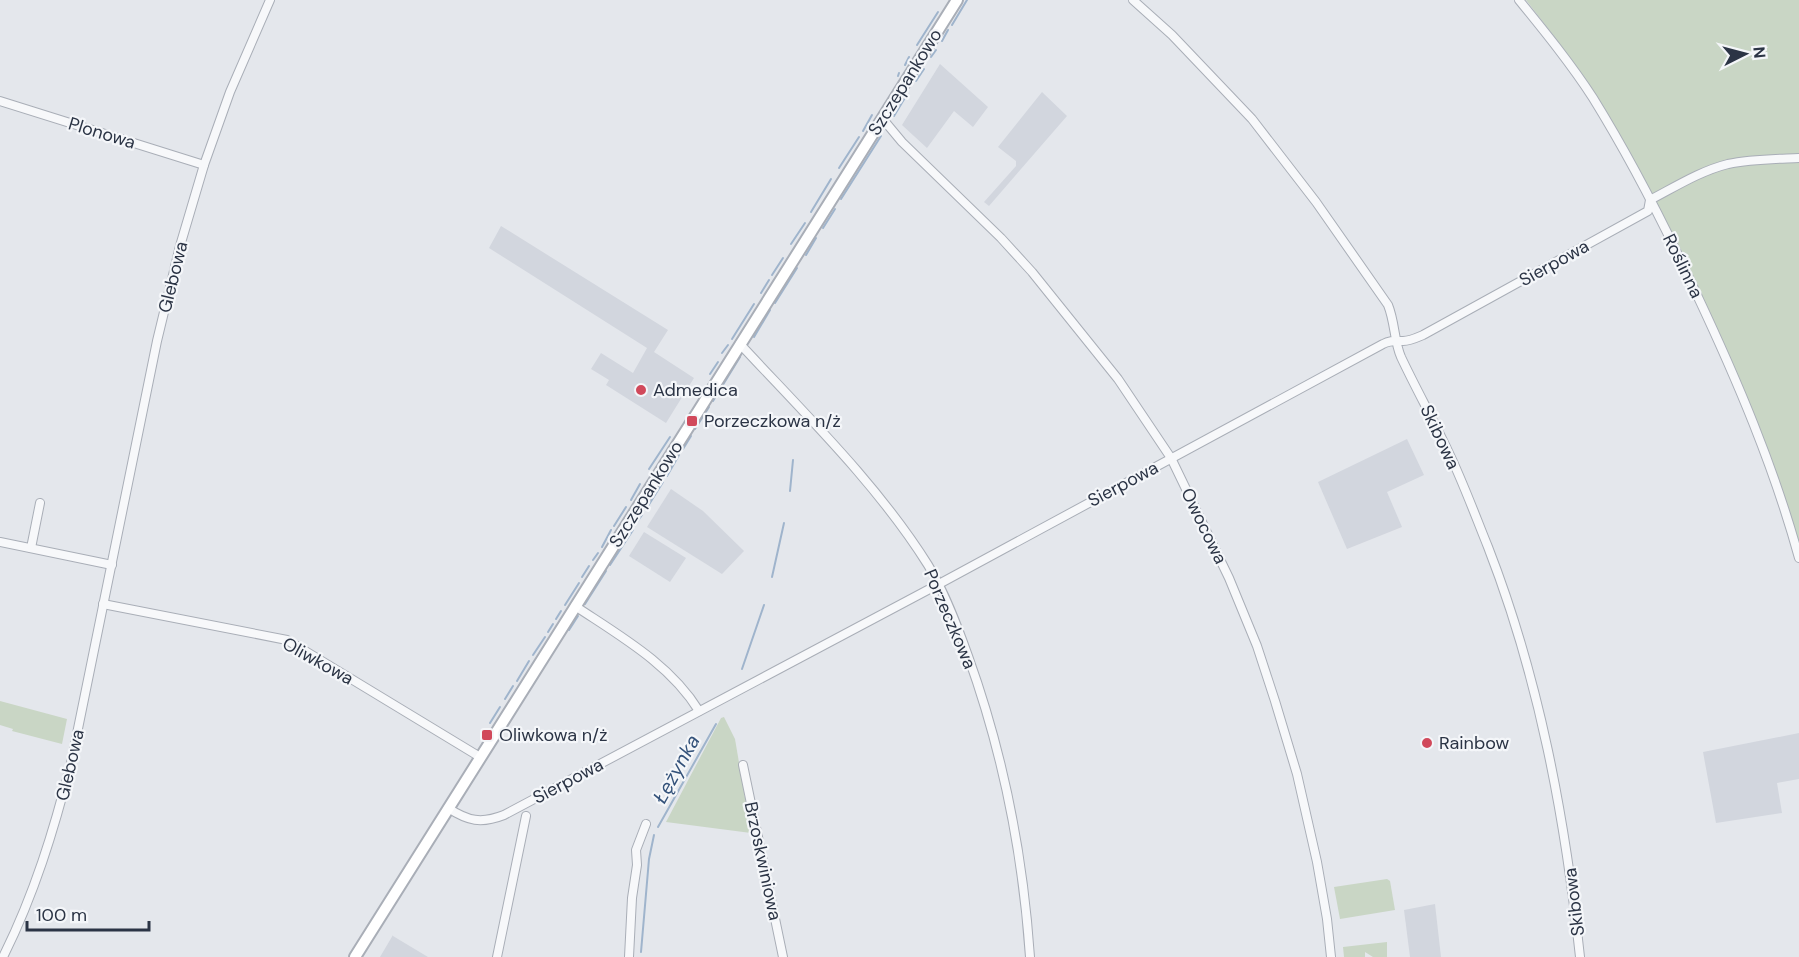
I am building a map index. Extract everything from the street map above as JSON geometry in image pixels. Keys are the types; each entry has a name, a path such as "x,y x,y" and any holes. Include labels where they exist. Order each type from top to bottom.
{"street":[{"name":"Glebowa","path":"3,957 38,877 58,815 71,763 172,278 204,165 242,63 270,0"},
{"name":"Szczepankowo","path":"355,957 957,0"},
{"name":"Skibowa","path":"1133,0 1172,35 1236,101 1316,202 1383,297 1392,315 1401,356 1448,451 1483,534 1520,641 1557,790 1572,880 1580,957"},
{"name":"Roślinna","path":"1519,0 1571,66 1592,98 1650,200 1682,263 1755,427 1799,558"},
{"name":"Plonowa","path":"0,101 204,165"},
{"name":"Owocowa","path":"882,118 902,142 1001,238 1032,272 1114,374 1171,458 1229,578 1257,646 1275,701 1297,774 1312,837 1327,919 1331,957"},
{"name":"Sierpowa","path":"448,808 464,818 474,820 492,820 504,815 939,584 1383,344 1396,340 1405,341 1423,335 1648,211 1650,200 1696,176 1727,164 1799,158"},
{"name":"Porzeczkowa","path":"740,344 838,450 878,498 913,543 939,584 978,685 1005,782 1023,888 1030,957"},
{"path":"31,548 40,502"},
{"path":"0,542 112,565"},
{"name":"Oliwkowa","path":"104,604 287,640 480,757"},
{"path":"575,606 653,660 699,711"},
{"name":"Brzoskwiniowa","path":"743,765 783,957"},
{"path":"497,957 526,816"},
{"path":"629,957 632,898 637,864 636,850 646,824"}],"shaded area":[{"path":"940,64 988,107 973,127 954,111 927,148 902,125"},
{"path":"1042,92 1067,116 989,206 984,202 1016,166 1016,161 998,147"},
{"path":"501,226 668,330 654,352 694,378 666,423 606,385 609,380 591,369 601,353 633,373 647,348 489,248"},
{"path":"1407,439 1424,475 1387,492 1402,527 1347,549 1318,482"},
{"path":"671,489 703,511 744,551 722,574 647,527"},
{"path":"644,532 686,558 670,582 629,556"},
{"path":"1799,733 1799,779 1777,783 1782,813 1716,823 1703,752"},
{"path":"1435,904 1441,957 1410,957 1404,910"},
{"path":"393,936 428,957 380,957"}],"green space":[{"path":"1526,0 1799,0 1799,154 1751,157 1722,163 1651,196 1594,94"},
{"path":"1799,161 1799,548 1775,476 1653,201 1697,178 1725,168 1752,163"},
{"path":"0,701 67,719 62,744 12,731 13,729 0,725"},
{"path":"724,717 735,739 751,833 666,822 721,718"},
{"path":"1387,879 1390,881 1395,910 1340,919 1334,887"},
{"path":"1387,942 1387,957 1373,957 1365,952 1365,957 1344,957 1343,947"}],"waterway":[{"path":"952,25 967,0"},
{"path":"917,45 938,12"},
{"path":"942,41 948,30"},
{"path":"931,57 936,50"},
{"path":"905,65 909,57"},
{"path":"916,81 924,69"},
{"path":"894,116 906,96"},
{"path":"863,131 872,115"},
{"path":"841,199 881,136"},
{"path":"839,168 859,137"},
{"path":"811,212 831,179"},
{"path":"823,228 835,209"},
{"path":"791,244 805,223"},
{"path":"806,255 816,238"},
{"path":"772,275 783,258"},
{"path":"775,303 797,268"},
{"path":"761,293 769,280"},
{"path":"732,339 754,304"},
{"path":"754,337 770,310"},
{"path":"722,353 728,345"},
{"path":"713,401 740,357"},
{"path":"710,374 718,362"},
{"path":"695,429 709,407"},
{"path":"683,449 691,436"},
{"path":"649,469 670,437"},
{"path":"667,476 679,455"},
{"name":"Łężynka","path":"790,491 793,460"},
{"path":"648,506 663,482"},
{"path":"631,500 640,484"},
{"path":"614,526 626,507"},
{"path":"637,522 642,515"},
{"name":"Łężynka","path":"772,577 784,523"},
{"path":"602,547 611,530"},
{"path":"610,565 633,530"},
{"path":"593,560 598,553"},
{"path":"582,577 589,566"},
{"path":"585,604 606,571"},
{"path":"565,605 579,583"},
{"name":"Łężynka","path":"742,669 764,605"},
{"path":"556,619 561,611"},
{"path":"569,630 578,616"},
{"path":"548,632 553,624"},
{"path":"533,655 545,637"},
{"path":"517,681 529,661"},
{"path":"505,699 513,686"},
{"path":"490,723 500,707"},
{"name":"Łężynka","path":"658,827 716,724"},
{"name":"Łężynka","path":"641,952 649,859 654,835"}],"place":[{"name":"Admedica","path":"641,390"},
{"name":"Porzeczkowa n/ż","path":"692,421"},
{"name":"Oliwkowa n/ż","path":"487,735"},
{"name":"Rainbow","path":"1427,743"}]}
